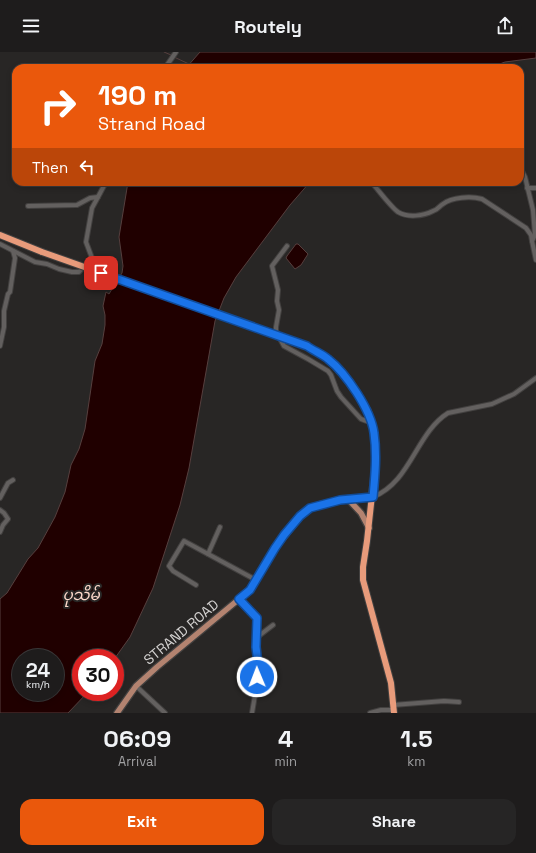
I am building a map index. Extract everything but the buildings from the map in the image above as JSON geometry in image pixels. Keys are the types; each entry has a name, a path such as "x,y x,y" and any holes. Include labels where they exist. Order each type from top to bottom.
{"highway":[{"path":"0,236 307,346 328,359 345,376 368,411 374,432 376,458 373,497 363,567 363,580 391,683 394,709"}],"main road":[{"name":"STRAND ROAD","path":"117,713 136,686 250,590 275,548 300,516 310,508 340,500 373,497"},
{"path":"348,499 361,513 369,528"}],"street":[{"path":"167,64 176,52"},
{"path":"524,175 535,221 535,235 532,241"},
{"path":"0,244 35,262 47,264 72,272 79,272 92,258 86,242 92,208 104,186"},
{"path":"375,186 397,212 409,216 433,212 443,204 454,199 482,199 526,228 531,235 536,260"},
{"path":"527,188 536,188"},
{"path":"28,206 77,205 90,198 98,198"},
{"path":"287,246 272,266 278,290 277,301 279,310 276,331 284,346 328,371 341,397 362,419 372,423"},
{"path":"0,346 4,327 4,311 8,294 10,292 15,258 13,251"},
{"path":"373,497 380,494 396,481 441,417 448,413 492,404 514,394 536,378"},
{"path":"0,498 8,484 13,480"},
{"path":"0,510 4,513 8,521 2,526 0,538"},
{"path":"208,554 220,527"},
{"path":"196,585 170,569 169,566 184,541 256,580"},
{"path":"239,599 257,618 256,638 258,664 252,713"},
{"path":"256,638 273,625"},
{"path":"136,686 164,713"},
{"path":"370,713 381,710 444,701 459,702"}],"water":[{"path":"200,52 536,52 536,58 500,64 190,64"},
{"name":"ပုသိမ်","path":"127,186 307,186 290,205 236,277 224,298 215,321 189,468 180,505 153,588 130,637 121,649 72,649 72,701 79,701 68,713 0,713 0,599 7,593 28,559 38,548 55,517 65,492 71,465 79,449 85,429 95,361 102,344 105,325 103,306 106,292 109,294 122,273 123,266 119,237"},
{"path":"296,244 298,244 308,254 301,265 295,269 286,258"}],"waterway":[{"path":"164,52 171,55"},
{"path":"174,57 189,64"}],"route":[{"path":"101,273 307,346 328,359 345,376 368,411 374,432 376,458 373,497 340,500 310,508 300,516 284,535 250,590 239,599 257,618 257,677"}]}
